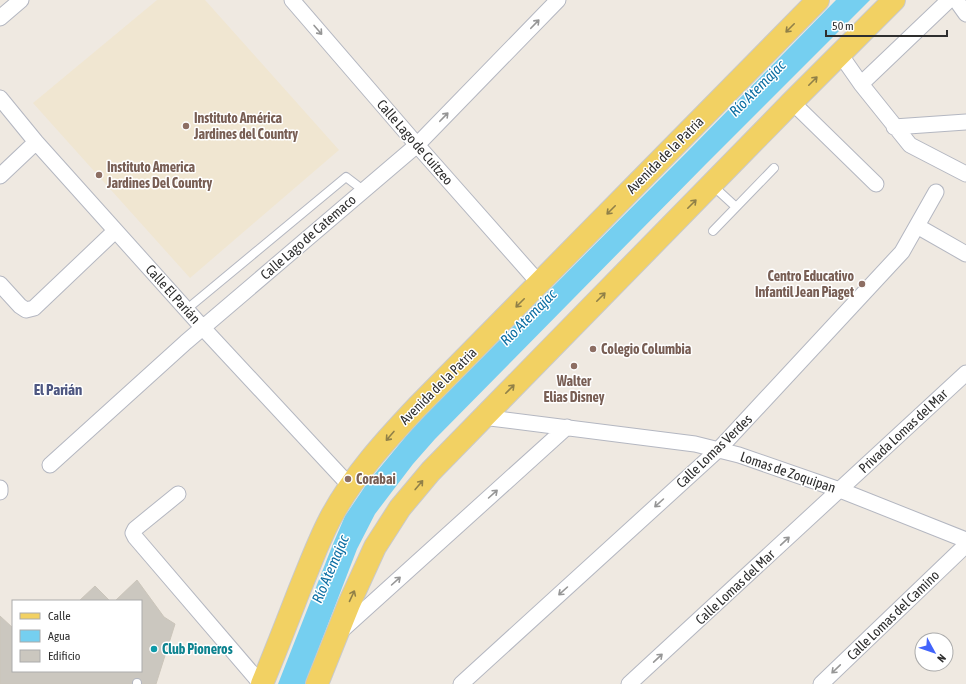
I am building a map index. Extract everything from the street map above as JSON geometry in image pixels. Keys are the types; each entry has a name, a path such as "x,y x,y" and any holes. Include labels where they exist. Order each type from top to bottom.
{"main road":[{"name":"Avenida de la Patria","path":"261,684 330,518 350,486 392,433 818,0"},
{"path":"317,684 349,604 375,547 400,508 431,471 482,417 894,0"}],"street":[{"path":"0,18 21,0"},
{"name":"Calle Lago de Cuitzeo","path":"292,0 539,283"},
{"name":"Calle Lago de Catemaco","path":"50,465 186,342 417,145 558,0"},
{"path":"861,84 949,0"},
{"path":"956,0 966,14"},
{"path":"840,54 894,127 910,145 966,174"},
{"name":"Calle El Parián","path":"0,98 36,142 115,231 350,486"},
{"path":"792,102 876,184"},
{"path":"894,127 966,122"},
{"path":"0,176 36,142"},
{"name":"Calle Lomas Verdes","path":"461,684 719,449 902,252 936,192"},
{"path":"917,226 966,254"},
{"path":"0,284 20,306 26,310 34,308 115,231"},
{"name":"Privada Lomas del Mar","path":"840,490 966,373"},
{"name":"Lomas de Zoquipan","path":"482,417 695,444 719,449 840,490 966,540"},
{"path":"336,635 567,427"},
{"name":"Calle Lomas del Mar","path":"629,684 840,490"},
{"path":"178,494 135,529 133,533 135,538 261,684"},
{"name":"Calle Lomas del Camino","path":"822,683 966,546"}],"lane":[{"path":"713,231 774,168"},
{"path":"187,310 346,177 363,190"},
{"path":"712,184 736,207"}],"shaded area":[{"name":"Instituto América Jardines del Country","path":"157,0 205,0 339,150 190,278 33,103"}],"water":[{"name":"Río Atemajac","path":"836,0 870,0 435,439 413,464 375,514 357,549 305,684 278,684 345,516 368,482 417,423"}],"building":[{"name":"Club Pioneros","path":"137,580 164,617 175,624 156,684 0,684 0,616 12,627 12,672 142,672 142,600 116,600"},
{"path":"95,586 109,600 80,600"}],"place":[{"name":"Instituto América Jardines del Country","path":"186,126"},
{"name":"Instituto America Jardines Del Country","path":"99,175"},
{"name":"Centro Educativo Infantil Jean Piaget","path":"862,284"},
{"name":"Colegio Columbia","path":"593,349"},
{"name":"Walter Elias Disney","path":"574,366"},
{"name":"Corabai","path":"348,479"},
{"name":"Club Pioneros","path":"154,649"}],"district":[{"name":"El Parián","path":"58,389"}]}
